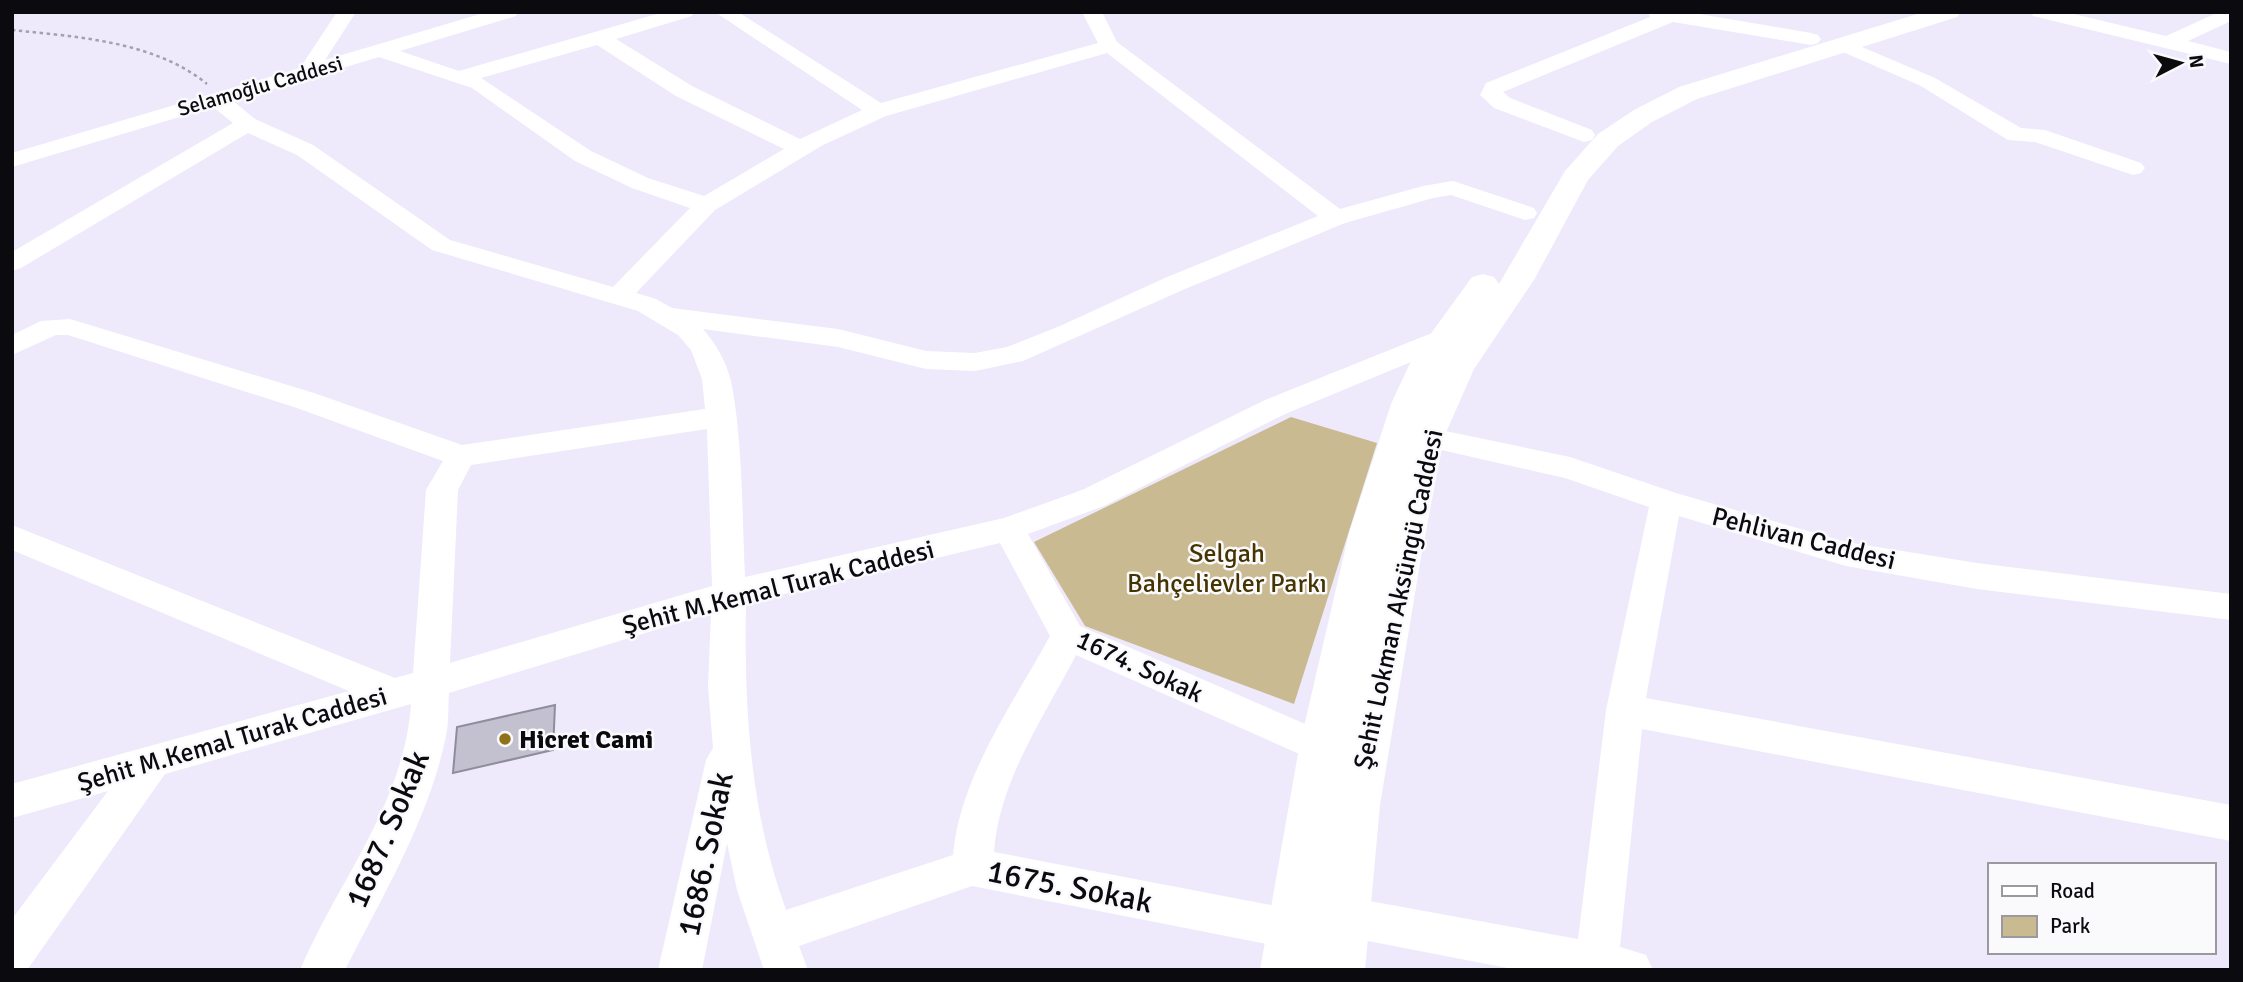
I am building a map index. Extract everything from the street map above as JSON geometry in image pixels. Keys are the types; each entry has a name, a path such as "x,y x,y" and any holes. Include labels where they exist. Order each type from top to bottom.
{"main road":[{"name":"Şehit Lokman Aksüngü Caddesi","path":"1338,970 1356,805 1401,556 1426,437 1457,368 1518,279 1575,177 1608,140 1643,116 1688,93 1827,42 1898,12"},
{"name":"Şehit Lokman Aksüngü Caddesi","path":"1287,970 1322,748 1369,533 1399,430 1428,361 1495,267 1525,213 1561,158 1584,135 1613,114 1689,78 1949,12"}],"street":[{"path":"308,71 347,12"},
{"name":"Selamoğlu Caddesi","path":"12,160 509,12"},
{"path":"459,77 685,12"},
{"path":"723,12 878,111"},
{"path":"1093,12 1097,26 1110,46 1336,218"},
{"path":"2040,12 2231,58"},
{"path":"1584,135 1502,103 1491,95 1494,88 1669,13 1827,42 1928,82 2016,135 2038,135 2133,168"},
{"path":"2168,43 2231,14"},
{"path":"600,38 684,91 800,148"},
{"path":"620,295 706,205 800,148 878,111 1110,46"},
{"path":"380,51 479,84 583,156 640,183 706,205"},
{"path":"216,98 247,124 305,150 441,245 647,304 688,329 704,348 716,379 721,417 729,594 726,686 730,738 745,840 779,953"},
{"path":"12,263 247,124"},
{"path":"667,316 738,323 838,338 926,360 975,362 1013,355 1176,283 1336,218 1431,191 1454,188 1525,213"},
{"path":"12,346 51,327 70,327 304,400 461,456 721,417"},
{"name":"Şehit M.Kemal Turak Caddesi","path":"12,801 432,683 729,594 1009,529 1093,498 1275,407 1442,339"},
{"name":"Pehlivan Caddesi","path":"1426,437 1570,468 1666,501 1846,554 1977,576 2231,607"},
{"name":"1687. Sokak","path":"322,970 382,856 416,778 428,733 442,490 461,456"},
{"path":"1342,916 1607,967 1625,710 1666,501"},
{"name":"1674. Sokak","path":"1009,529 1068,635 1322,748"},
{"path":"12,537 393,693"},
{"path":"972,867 975,832 985,792 1068,635"},
{"path":"1625,710 2231,823"},
{"name":"1686. Sokak","path":"680,970 730,738"},
{"path":"12,955 153,761"},
{"name":"1675. Sokak","path":"779,953 972,867 1292,929"}],"path":[{"path":"12,30 61,36 168,59 205,81 216,98"}],"green space":[{"name":"Selgah Bahçelievler Parkı","path":"1291,417 1377,443 1294,704 1085,626 1034,542"}],"building":[{"name":"Hicret Cami","path":"555,705 553,750 453,773 457,727"}],"place":[{"name":"Hicret Cami","path":"505,739"}]}
